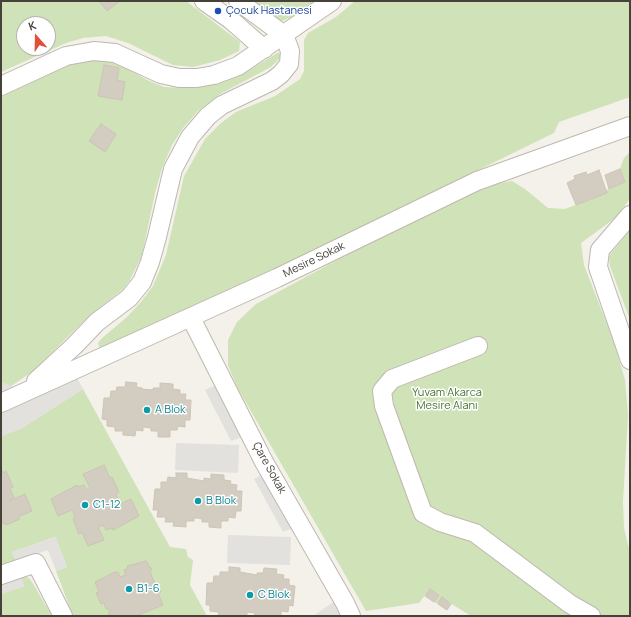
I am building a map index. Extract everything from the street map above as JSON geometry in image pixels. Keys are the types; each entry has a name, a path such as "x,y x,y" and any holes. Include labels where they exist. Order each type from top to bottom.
{"street":[{"path":"204,1 231,20 264,49"},
{"path":"25,391 74,346 97,322 129,298 142,282 155,243 173,169 190,137 208,116 222,105 282,74 289,64 290,51 284,35 238,1"},
{"path":"1,86 66,56 94,51 115,53 161,74 179,78 197,78 214,75 238,66 332,1"},
{"name":"Mesire Sokak","path":"1,403 191,318 477,181 630,126"},
{"path":"630,215 600,250 598,267 630,360"},
{"name":"Çare Sokak","path":"191,318 261,455 345,603 350,616"},
{"path":"478,346 392,379 382,391 384,406 423,513 440,522 475,533 570,604 591,616"},
{"path":"1,575 36,563 64,616"}],"green space":[{"path":"1,1 186,1 240,42 239,51 220,60 193,67 173,65 128,43 106,36 83,38 56,47 56,16 16,16 16,56 37,56 1,72"},
{"path":"249,1 320,1 309,9 282,21 273,19"},
{"path":"355,1 630,1 630,97 559,122 554,133 188,312 102,349 99,347 98,343 101,339 127,317 153,286 166,255 184,176 205,139 221,123 236,112 275,96 300,79 304,71 304,40 308,33 336,17"},
{"path":"279,52 281,57 271,67 220,94 198,111 183,128 172,145 162,168 155,193 142,255 130,280 123,289 89,316 32,372 11,386 1,382 1,97 71,64 94,58 117,62 147,80 164,87 187,88 216,83 246,72"},
{"name":"Yuvam Akarca Mesire Alanı","path":"630,152 630,198 618,216 581,243 584,265 614,342 625,380 628,415 623,502 624,528 630,553 630,616 471,616 442,598 438,604 434,602 439,595 430,589 419,603 366,611 237,387 228,365 228,340 237,322 256,304 407,222 457,197 495,184 512,181 525,189 548,208 565,209 607,193 606,190 625,182 620,169 624,158"},
{"path":"630,230 630,320 610,266 609,256"},
{"path":"83,389 170,547 186,549 188,557 193,560 190,585 207,616 73,616 56,571 67,567 55,537 12,552 16,561 1,566 1,436 22,428"},
{"path":"20,575 29,578 52,616 1,616 1,594 24,586"}],"shaded area":[{"path":"73,370 83,389 22,428 1,436 1,382 25,391"},
{"path":"223,382 250,434 231,441 205,390"},
{"path":"176,443 239,445 238,473 175,470"},
{"path":"269,471 300,525 283,532 254,479"},
{"path":"228,535 291,537 290,565 227,563"},
{"path":"56,537 67,567 56,571 48,550 16,561 12,552"},
{"path":"20,575 25,586 1,594 1,582"},
{"path":"342,596 350,616 313,616"}],"building":[{"path":"99,1 120,1 107,11"},
{"path":"104,65 119,68 117,80 125,82 122,100 98,96"},
{"path":"101,124 116,134 105,152 89,141"},
{"path":"620,169 625,182 609,189 605,175"},
{"path":"599,170 607,193 576,205 567,183 575,179 574,176 586,172 587,175"},
{"name":"A Blok","path":"126,382 137,383 136,387 142,389 153,390 153,388 160,388 160,383 173,384 173,389 180,390 180,394 186,394 185,400 191,400 190,420 185,420 185,427 178,426 177,430 170,430 170,437 158,437 158,431 151,431 151,428 143,427 143,431 136,430 135,436 123,435 123,431 115,431 115,427 107,426 107,420 102,419 104,398 110,398 111,391 116,391 117,387 125,387"},
{"name":"C1-12","path":"104,465 119,492 116,494 120,503 115,505 116,506 131,499 139,516 113,530 112,528 106,530 103,525 98,527 104,540 88,546 82,532 79,534 73,519 75,517 72,510 58,516 51,499 77,485 78,487 84,485 86,490 90,488 83,474"},
{"path":"1,468 3,473 6,471 13,487 10,489 14,497 9,501 25,494 32,511 18,517 20,519 6,525 5,523 1,524"},
{"name":"B Blok","path":"176,473 187,473 187,478 204,481 204,478 211,479 211,474 224,475 224,480 231,481 230,484 237,485 236,491 242,491 241,511 236,511 235,518 228,517 228,521 221,521 221,528 209,527 209,522 202,522 202,519 198,518 194,518 194,521 186,521 186,527 173,526 174,522 165,522 166,517 157,517 158,510 153,510 155,489 161,489 161,482 167,482 168,477 176,478"},
{"name":"B1-6","path":"146,561 152,570 150,572 156,586 158,585 161,592 158,593 163,605 136,616 109,616 108,614 110,613 108,608 106,609 104,603 101,604 96,593 99,592 95,582 115,572 118,572 120,577 126,575 124,570 128,568 127,566"},
{"name":"C Blok","path":"229,567 240,568 240,572 257,575 257,573 263,573 264,568 277,569 276,574 284,575 283,579 289,579 289,585 295,586 293,606 289,605 288,612 281,611 281,616 254,616 255,613 247,612 247,616 219,616 218,612 210,611 210,605 206,605 207,583 213,583 214,576 220,576 220,572 229,572"},
{"path":"430,589 439,595 434,602 425,596"},
{"path":"442,597 451,604 447,610 438,604"}],"place":[{"name":"Çocuk Hastanesi","path":"218,11"},
{"name":"A Blok","path":"147,410"},
{"name":"B Blok","path":"198,501"},
{"name":"C1-12","path":"85,505"},
{"name":"B1-6","path":"129,589"},
{"name":"C Blok","path":"250,595"}]}
